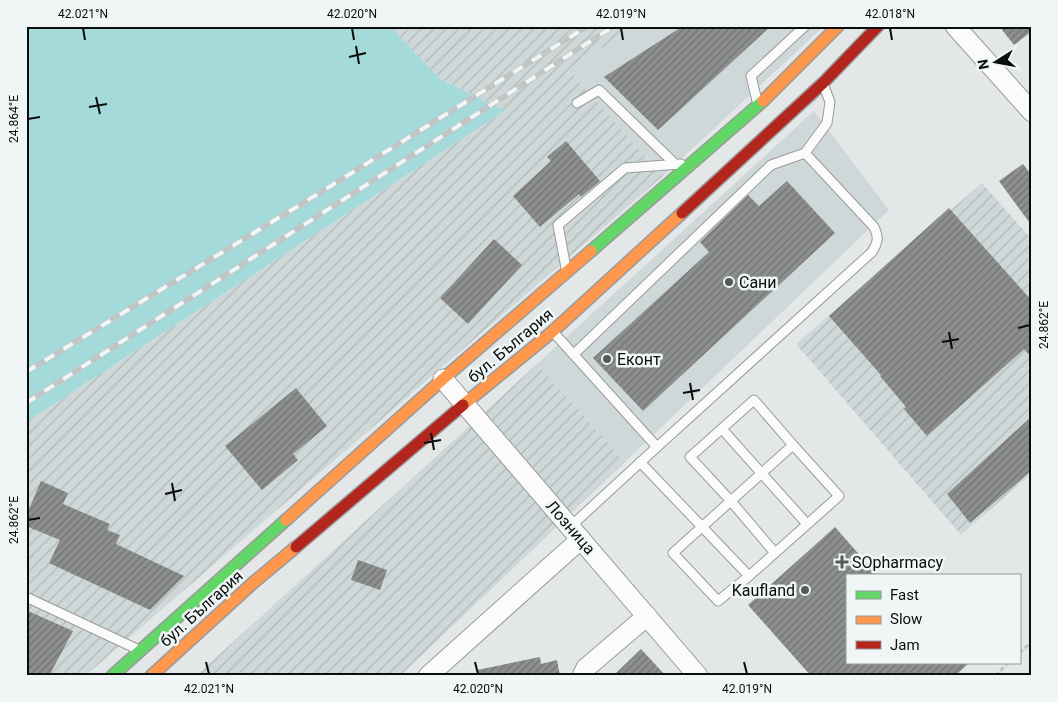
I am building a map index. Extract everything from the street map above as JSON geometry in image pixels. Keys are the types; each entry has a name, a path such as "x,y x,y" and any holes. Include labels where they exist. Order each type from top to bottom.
{"main road":[{"name":"бул. България","path":"112,676 443,379 758,106 838,26"},
{"name":"бул. България","path":"151,676 254,582 437,426 552,332 823,83 878,26"}],"street":[{"path":"955,26 1028,99"},
{"name":"Лозница","path":"443,379 698,676"},
{"path":"428,676 576,533"},
{"path":"582,676 586,668 647,616"}],"lane":[{"path":"758,106 751,76 805,26"},
{"path":"574,354 771,165 805,153 827,123 830,102 823,83"},
{"path":"578,103 599,90 675,164"},
{"path":"576,533 640,462 872,252 877,244 878,235 874,227 805,153"},
{"path":"567,272 558,225 624,168 693,162"},
{"path":"552,332 657,447"},
{"path":"775,553 730,500 690,457 754,400 839,496 807,524 775,553 749,576 718,601 673,553 701,526 730,500 793,445"},
{"path":"722,429 807,524"},
{"path":"640,462 749,576"},
{"path":"26,597 140,650"},
{"path":"165,676 167,662"}],"path":[{"path":"1020,652 1032,642"},
{"path":"994,676 1007,664"}],"shaded area":[{"path":"26,26 390,26 440,79 505,111 26,422"},
{"path":"390,26 636,26 568,70 663,176 85,676 26,676 26,422 505,111 440,79"},
{"path":"636,26 824,26 663,176 568,70"},
{"path":"814,111 889,210 625,462 537,364"},
{"path":"982,183 1032,240 1032,473 961,535 796,344"},
{"path":"537,364 625,462 400,676 196,676"}],"building":[{"path":"683,26 771,26 658,130 604,77"},
{"path":"999,26 1032,26 1032,31 1014,45"},
{"path":"566,141 600,181 581,197 579,194 540,227 513,196 551,161 547,157"},
{"path":"1023,164 1032,176 1032,226 999,181"},
{"name":"Сани","path":"787,181 835,233 643,411 593,358 709,252 700,242 748,195 759,206"},
{"path":"949,208 1032,301 1032,358 1024,349 927,436 904,409 906,407 881,375 829,316"},
{"path":"494,239 522,265 468,324 440,298"},
{"path":"296,388 327,426 293,454 298,460 262,490 225,446"},
{"path":"1032,416 1032,470 970,523 947,494"},
{"path":"41,481 68,493 63,504 110,524 107,530 120,535 116,544 184,576 150,610 49,563 60,540 26,526 26,516"},
{"name":"Kaufland","path":"835,527 876,574 846,574 846,664 968,664 955,676 811,676 748,605"},
{"path":"358,560 387,570 380,590 351,580"},
{"path":"26,610 73,631 49,676 26,676"},
{"path":"641,649 666,676 613,676"},
{"path":"540,657 541,664 557,660 560,676 477,676 477,670"}],"railway":[{"path":"26,372 588,26"},
{"path":"26,403 614,26"}],"traffic: fast":[{"path":"591,251 763,101"},
{"path":"112,676 286,520"}],"traffic: slow":[{"path":"763,101 838,26"},
{"path":"463,405 552,332 682,213"},
{"path":"286,520 443,379 591,251"},
{"path":"151,676 254,582 296,547"}],"traffic: jam":[{"path":"682,213 823,83 878,26"},
{"path":"296,547 463,405"}],"place":[{"name":"Сани","path":"729,282"},
{"name":"Еконт","path":"607,359"},
{"name":"SOpharmacy","path":"842,562"},
{"name":"Kaufland","path":"805,590"}]}
